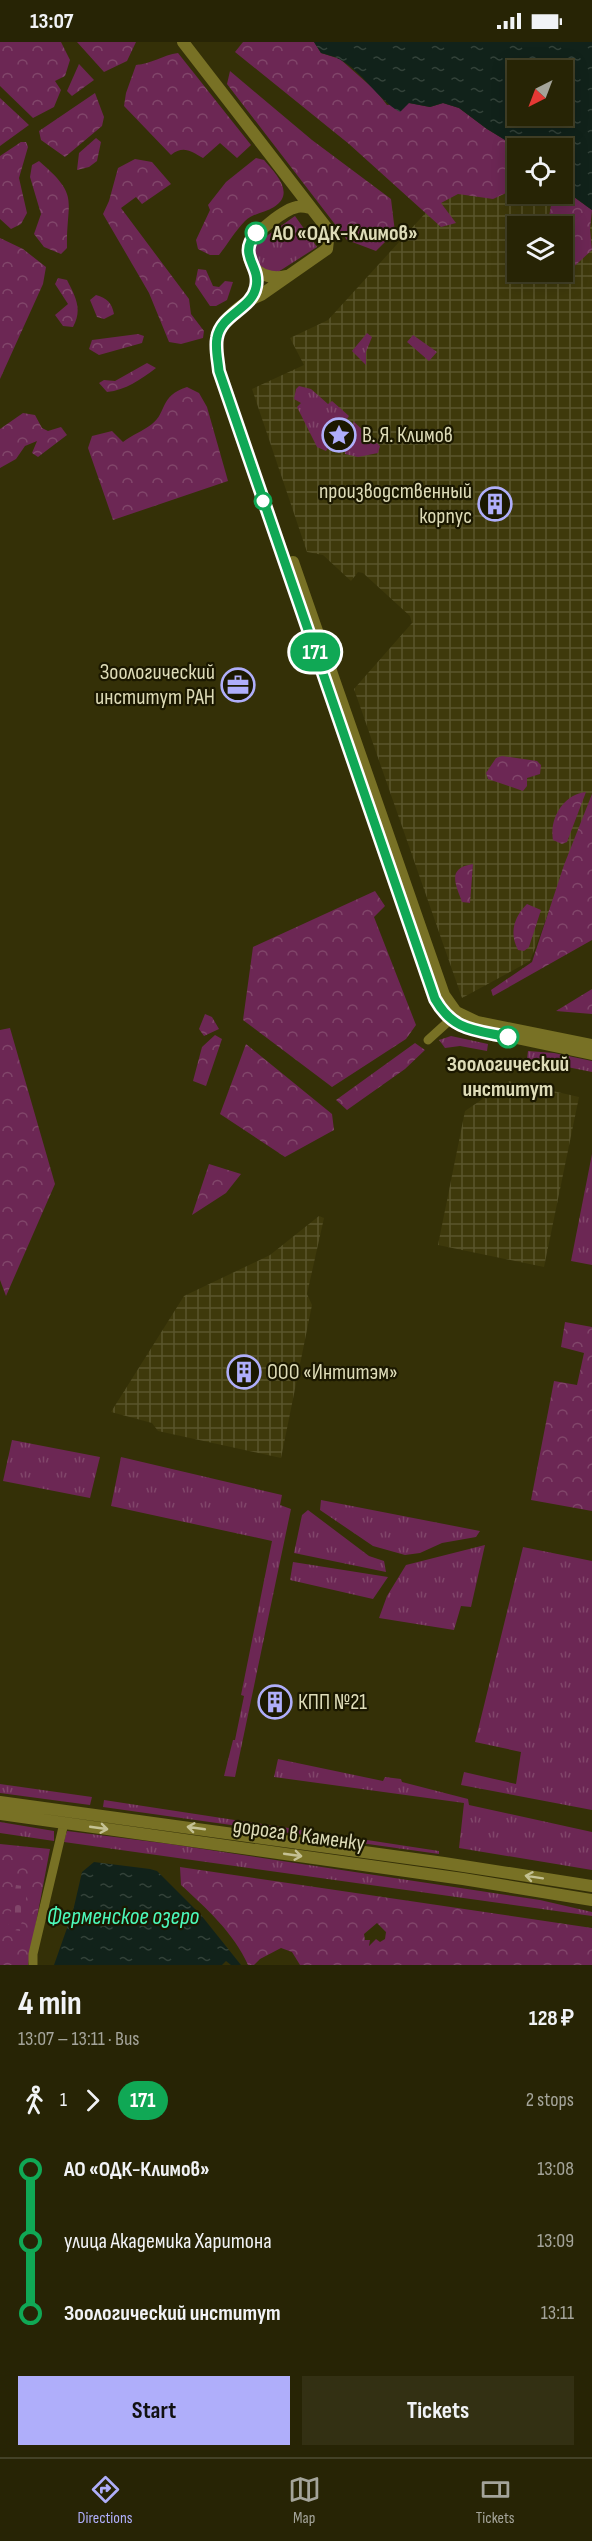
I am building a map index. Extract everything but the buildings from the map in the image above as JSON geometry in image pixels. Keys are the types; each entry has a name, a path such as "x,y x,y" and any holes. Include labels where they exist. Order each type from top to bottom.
{"street":[{"path":"183,42 329,231 328,246 261,295 251,299 231,315 219,330 216,346 219,371 438,980 450,1004 465,1017 477,1022 592,1045"},
{"path":"251,299 257,285 248,251 253,238 294,207 297,192"},
{"path":"294,207 310,208"},
{"path":"254,269 267,277 286,276"},
{"path":"298,589 426,975 439,1005 450,1020 471,1030 592,1054"},
{"path":"428,1040 450,1020"},
{"name":"дорога в Каменку","path":"0,1802 444,1863 592,1886"},
{"name":"дорога в Каменку","path":"0,1814 592,1899"},
{"path":"33,1965 33,1954 64,1823"}],"shaded area":[{"path":"482,151 507,165 507,204 564,204 592,226 592,799 530,961 462,998 354,689 412,623 410,616 363,573 358,572 351,581 323,555 307,552 252,389 304,365 290,338 328,320"},
{"path":"509,1081 579,1097 544,1267 438,1245 465,1111"},
{"path":"319,1216 324,1218 307,1294 312,1305 281,1458 158,1431 152,1423 111,1412 184,1296 270,1255"}],"green space":[{"path":"0,42 61,42 70,60 65,76 55,81 61,90 54,107 33,118 0,86"},
{"path":"77,42 136,42 127,61 104,72"},
{"path":"243,42 314,42 321,53 340,59 376,91 387,105 409,103 430,107 443,103 459,108 507,141 507,193 493,199 458,194 441,203 456,223 441,227 349,144 235,52"},
{"path":"178,53 251,145 237,158 220,143 203,158 191,151 183,150 171,155 124,106 136,65"},
{"path":"79,64 94,80 72,96 67,91"},
{"path":"230,71 312,140 391,199 395,232 376,251 347,240 227,84"},
{"path":"95,93 104,117 102,126 65,157 41,140 39,131"},
{"path":"0,98 29,125 0,146"},
{"path":"96,138 101,142 97,161 89,167 77,170 79,153"},
{"path":"21,142 26,142 28,147 19,178 27,213 21,224 11,229 0,219 0,156"},
{"path":"256,158 264,160 281,183 283,196 280,201 274,207 245,221 219,255 210,255 198,249 196,240 210,210 208,205 226,182"},
{"path":"135,159 152,162 171,184 142,204 136,197 121,208 189,299 191,314 204,331 203,338 181,344 169,342 149,293 103,214 118,168"},
{"path":"39,161 66,191 69,208 67,248 61,254 44,247 34,234 41,214 30,177 32,165"},
{"path":"573,196 592,210 590,229 592,250 573,267 573,216 549,216 551,204 573,204"},
{"path":"295,216 317,247 278,272 266,270 256,259 258,242"},
{"path":"0,238 23,249 46,267 43,284 0,379"},
{"path":"198,269 206,270 213,286 219,287 225,281 233,282 227,300 216,306 210,306 195,284"},
{"path":"58,278 67,280 75,297 78,308 73,327 63,326 55,315 68,304 55,284"},
{"path":"96,295 108,301 114,314 104,319 97,317 90,300"},
{"path":"367,333 372,337 366,352 366,365 352,351"},
{"path":"138,334 144,336 142,343 99,355 89,349 92,340"},
{"path":"413,335 437,352 429,361 407,342"},
{"path":"147,363 156,368 127,387 107,392 99,383 104,380 115,381"},
{"path":"299,386 311,389 328,404 332,401 349,416 347,419 334,419 327,425 325,436 328,448 326,451 317,447 297,407 301,403 294,399"},
{"path":"187,387 199,393 207,407 228,481 113,520 88,448 92,436 112,431 123,442 157,420 172,395"},
{"path":"23,413 35,415 42,428 48,431 61,427 67,435 38,457 32,453 37,441 25,446 16,459 0,468 0,429"},
{"path":"353,421 380,446 378,453 358,457 345,454 356,437"},
{"path":"502,756 537,761 541,765 540,774 527,778 527,786 523,791 488,779 486,773 496,758"},
{"path":"586,792 567,842 562,844 553,840 553,824 560,808 571,797"},
{"path":"592,794 592,940 493,996 491,990 532,962 564,865"},
{"path":"473,864 470,903 462,902 456,883 456,873 459,869"},
{"path":"375,891 385,906 374,917 416,1025 406,1039 332,1087 243,1020 253,947"},
{"path":"527,904 541,910 529,947 524,951 518,950 513,931 519,914"},
{"path":"592,989 592,1014 556,1011"},
{"path":"205,1014 212,1017 219,1029 204,1036 199,1029"},
{"path":"10,1028 55,1184 6,1296 0,1280 0,1030"},
{"path":"215,1035 222,1039 206,1086 193,1081 202,1047"},
{"path":"451,1036 488,1044 487,1051 460,1046 445,1048 439,1040"},
{"path":"415,1043 425,1050 405,1069 347,1110 336,1100"},
{"path":"246,1044 332,1114 334,1130 285,1157 220,1114"},
{"path":"528,1051 554,1053 592,1061 592,1072 527,1059"},
{"path":"592,1154 592,1265 571,1261"},
{"path":"209,1164 241,1174 226,1193 192,1215"},
{"path":"565,1322 592,1327 592,1511 531,1500 554,1381 577,1385 584,1353 561,1347"},
{"path":"12,1440 100,1457 90,1498 3,1481"},
{"path":"121,1457 282,1495 280,1505 291,1509 235,1777 224,1776 233,1740 235,1740 244,1696 241,1695 272,1541 111,1506"},
{"path":"321,1500 480,1531 476,1537 442,1543 420,1553 405,1555 373,1546 320,1510"},
{"path":"308,1510 369,1556 384,1561 386,1572 294,1553 302,1515"},
{"path":"485,1545 471,1607 461,1606 454,1630 379,1618 387,1596 406,1565"},
{"path":"523,1547 592,1561 592,1810 461,1785 464,1772 516,1784 521,1752 475,1742"},
{"path":"293,1562 388,1577 373,1599 290,1580"},
{"path":"278,1759 383,1781 385,1777 401,1779 402,1782 468,1799 469,1805 592,1832 592,1870 459,1848 464,1803 274,1777"},
{"path":"0,1784 92,1797 90,1805 0,1793"},
{"path":"104,1800 439,1851 439,1854 103,1807"},
{"path":"0,1822 54,1831 54,1841 0,1833"},
{"path":"67,1831 170,1844 540,1900 592,1912 592,1916 64,1842"},
{"path":"0,1844 50,1849 28,1965 0,1965"},
{"path":"180,1867 592,1928 592,1965 300,1965 292,1952 281,1948 260,1959 254,1965 248,1965 227,1932 181,1885","holes":["377,1923 386,1932 385,1939 380,1942 376,1939 369,1946 370,1940 365,1940 364,1934"]},
{"path":"16,1885 28,1887 20,1931 8,1929"}],"water":[{"path":"314,42 592,42 592,210 573,196 573,138 507,138 507,141 459,108 443,103 430,107 409,103 400,112 384,100 348,64 321,53"},
{"name":"Ферменское озеро","path":"94,1862 157,1871 201,1915 241,1965 231,1965 226,1961 222,1965 54,1965 73,1911 82,1872"}],"bus line":[{"name":"171","path":"256,233 248,251 256,276 256,290 251,299 231,315 219,330 216,346 219,371 435,999 450,1020 461,1026 508,1037"}],"place":[{"name":"АО «ОДК-Климов»","path":"256,233"},
{"name":"В. Я. Климов","path":"339,435"},
{"name":"производственный корпус","path":"495,504"},
{"name":"Зоологический институт РАН","path":"238,685"},
{"name":"Зоологический институт","path":"508,1037"},
{"name":"ООО «Интитэм»","path":"244,1372"},
{"name":"КПП №21","path":"275,1702"}]}
